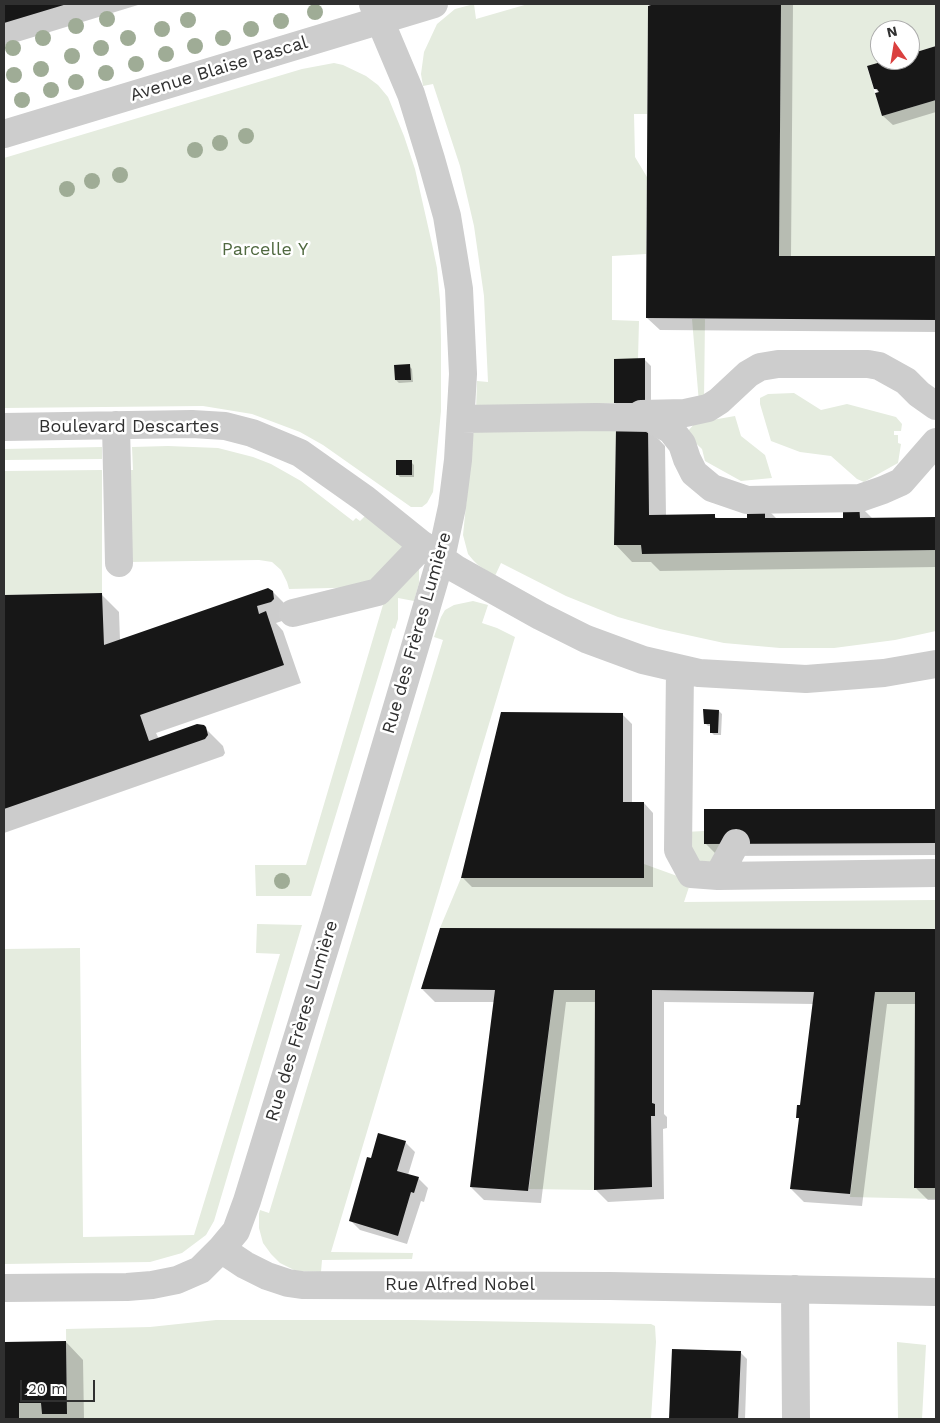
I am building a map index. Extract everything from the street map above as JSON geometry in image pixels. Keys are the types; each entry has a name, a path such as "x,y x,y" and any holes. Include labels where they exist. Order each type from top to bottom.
{"street":[{"name":"Avenue Blaise Pascal","path":"4,134 377,12 434,4"},
{"name":"Rue des Frères Lumière","path":"221,1250 236,1231 247,1201 336,912 432,551 452,507 461,419 463,374 459,299 446,216 431,159 411,94 377,12"},
{"path":"596,417 697,411 708,408 719,402 740,381 760,367 778,364 868,364 879,366 906,381 919,394 936,406"},
{"path":"461,419 650,418 671,430 682,444 694,472 712,488 747,500 860,498 901,482 936,442"},
{"name":"Boulevard Descartes","path":"4,427 192,424 225,426 252,432 300,453 365,498 456,569 540,616 586,639 643,660 699,673 806,679 884,674 936,664"},
{"path":"116,425 118,563"},
{"path":"293,613 378,592 432,551"},
{"path":"680,669 678,850 691,874 718,876 936,873"},
{"path":"718,876 736,843"},
{"path":"4,1288 127,1288 152,1285 177,1280 200,1270 221,1250"},
{"name":"Rue Alfred Nobel","path":"221,1250 244,1265 267,1276 288,1283 302,1285 484,1285 936,1292"},
{"path":"795,1289 796,1419"}],"green space":[{"path":"474,4 476,19 528,4 648,4 647,114 634,114 635,157 647,177 646,254 612,256 612,320 639,321 638,359 614,359 614,403 476,410 477,381 488,382 484,296 474,226 460,166 433,84 423,86 421,74 424,52 437,24 455,9"},
{"path":"781,4 936,4 936,46 920,51 920,20 870,20 870,66 867,67 882,116 936,100 936,256 779,256"},
{"name":"Parcelle Y","path":"334,63 343,65 366,76 378,85 388,97 415,169 432,244 437,268 440,300 441,411 433,492 427,503 422,507 411,507 323,445 300,432 252,414 203,406 4,408 4,158 302,69"},
{"path":"692,319 705,319 704,401 699,403"},
{"path":"794,393 821,410 847,404 896,417 902,424 901,431 894,431 894,435 898,435 898,443 901,444 898,463 864,482 857,479 831,456 800,452 771,441 760,398 768,394"},
{"path":"735,416 741,436 765,455 772,478 741,481 705,461 702,449 688,436 688,431 695,423"},
{"path":"474,426 616,428 614,545 641,545 642,554 936,550 936,631 895,640 834,648 780,648 724,643 660,629 618,617 566,596 501,563 495,576 478,565 468,554 463,535"},
{"path":"102,447 102,459 4,460 4,449"},
{"path":"132,447 218,448 271,464 301,481 353,521 356,518 360,521 365,516 404,546 373,587 289,589 281,570 272,562 259,560 129,562 127,470 133,470"},
{"path":"102,470 102,593 4,595 4,471"},
{"path":"419,567 419,583 414,601 398,598 398,619 395,629 393,628 311,896 256,896 255,865 306,865 385,598"},
{"path":"473,601 488,605 482,623 515,637 331,1252 413,1253 412,1259 322,1260 321,1272 296,1271 280,1263 263,1243 259,1228 260,1210 269,1213 443,640 434,637 445,610 454,605"},
{"path":"704,831 704,843 727,843 717,859 699,868 685,832"},
{"path":"644,864 691,881 684,902 936,900 936,929 440,928 461,878 644,878"},
{"path":"257,924 302,925 214,1221 206,1235 182,1253 150,1262 4,1264 4,949 80,948 83,1237 194,1235 280,954 256,953"},
{"path":"554,990 595,990 594,1190 529,1189"},
{"path":"875,992 915,992 914,1188 936,1188 936,1199 850,1197"},
{"path":"216,1320 413,1320 651,1324 655,1326 656,1342 651,1419 19,1419 19,1403 41,1403 42,1414 67,1413 66,1329 150,1327"},
{"path":"897,1342 926,1345 922,1419 898,1419"}],"building":[{"path":"4,4 67,4 4,23"},
{"path":"654,4 781,4 779,256 936,256 936,320 646,318 648,6"},
{"path":"936,46 936,100 882,116 875,93 879,92 877,89 874,89 867,66 870,65 870,70 920,70 920,51"},
{"path":"645,358 645,403 614,403 614,359"},
{"path":"410,364 411,380 395,380 394,365"},
{"path":"648,427 649,515 715,514 715,518 747,518 747,505 765,505 765,518 843,518 843,504 859,504 860,518 936,517 936,550 642,554 641,545 614,545 616,428"},
{"path":"396,460 412,460 412,475 396,475"},
{"path":"268,588 273,591 274,599 271,602 257,606 259,614 266,611 284,665 140,715 149,741 197,724 206,727 208,735 205,739 4,809 4,595 102,593 104,645"},
{"path":"703,709 719,710 718,733 710,733 710,724 704,724"},
{"path":"501,712 623,713 623,802 644,802 644,878 461,878"},
{"path":"704,809 936,809 936,843 704,844"},
{"path":"440,928 936,929 936,1188 914,1188 915,992 875,992 850,1194 790,1189 799,1118 796,1118 797,1105 800,1105 814,992 652,990 652,1103 655,1104 655,1116 651,1116 652,1187 594,1190 595,990 554,990 528,1191 470,1187 495,990 421,989"},
{"path":"378,1133 406,1141 397,1171 419,1177 414,1193 411,1192 398,1236 349,1221 367,1157 371,1158"},
{"path":"66,1341 67,1414 42,1414 41,1403 19,1403 19,1419 4,1419 4,1342"},
{"path":"672,1349 741,1351 738,1419 669,1419"}]}
